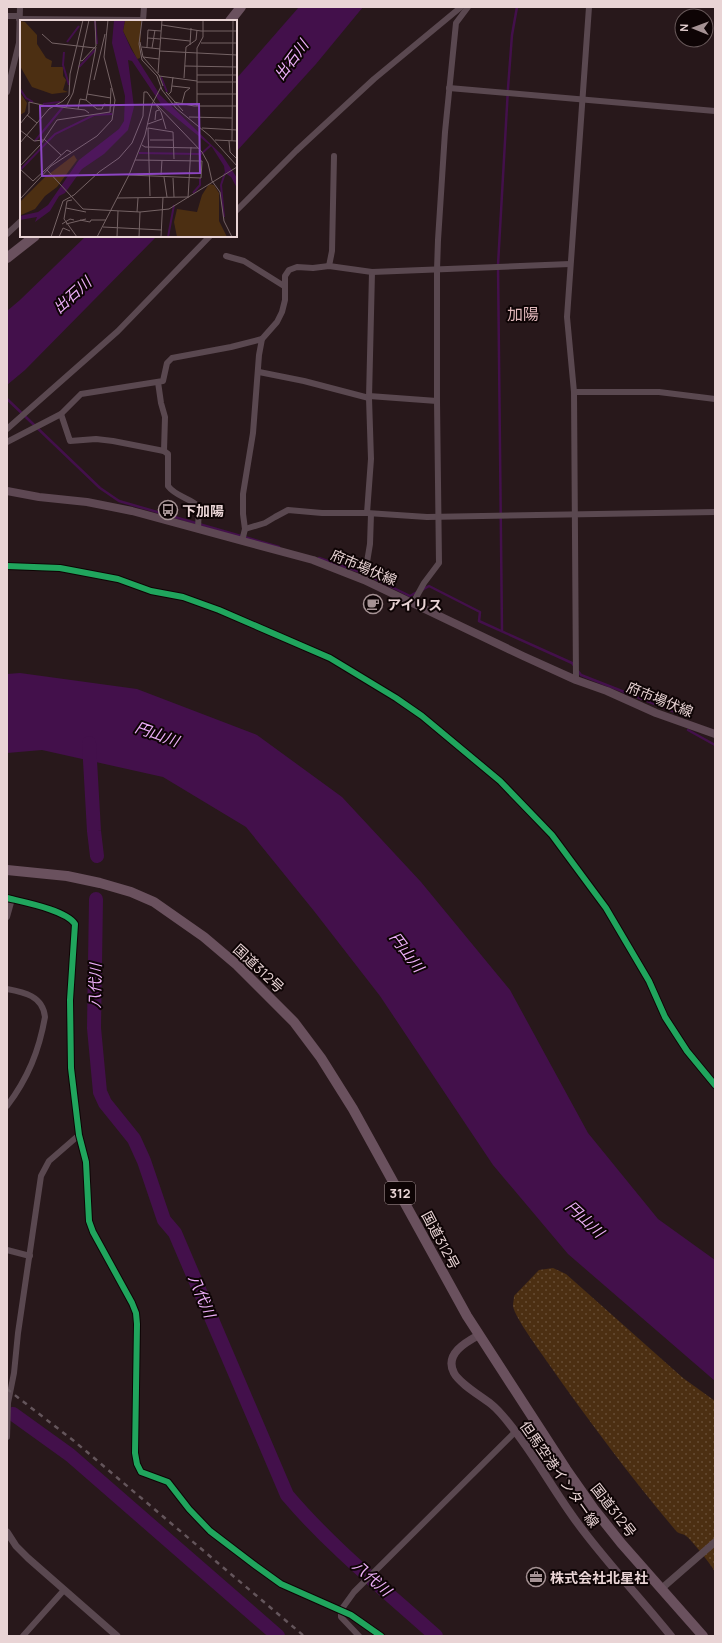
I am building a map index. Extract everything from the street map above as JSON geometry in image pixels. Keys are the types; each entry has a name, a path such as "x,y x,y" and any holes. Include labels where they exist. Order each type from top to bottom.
{"highway":[{"path":"231,20 241,7"},
{"path":"7,258 34,237"},
{"name":"国道312号","path":"7,870 59,875 100,883 131,892 154,902 204,937 270,997 294,1022 316,1052 353,1109 464,1310 566,1469 594,1509 661,1589 703,1636"}],"main road":[{"name":"府市場伏線","path":"7,491 39,497 94,503 145,514 313,560 364,580 576,680 656,713 715,734"},
{"name":"但馬空港インター線","path":"479,1335 462,1345 455,1352 452,1362 454,1373 493,1405 516,1432 581,1528 613,1570 671,1636"}],"street":[{"path":"7,92 19,43 20,7"},
{"path":"143,20 144,7"},
{"path":"237,210 374,79 461,7"},
{"path":"413,603 424,583 439,563 437,270 449,88 456,23 468,7"},
{"path":"576,680 574,392 567,317 589,7"},
{"path":"7,16 19,18 102,20"},
{"path":"449,88 715,111"},
{"path":"329,266 332,251 334,156"},
{"path":"7,234 20,222"},
{"path":"7,429 118,331 209,237"},
{"path":"226,256 244,261 284,286"},
{"path":"242,541 245,529 243,494 252,433 259,372 259,355 262,339 277,322 282,312 285,300 285,276 289,270 296,267 313,268 329,266 372,272 570,264"},
{"path":"364,580 370,544 369,514 371,459 369,397 372,272"},
{"path":"7,442 61,414 80,394 163,381 167,363 172,358 231,347 262,339"},
{"path":"259,372 369,397 437,401"},
{"path":"158,382 165,417 164,451"},
{"path":"574,392 659,392 715,399"},
{"path":"61,414 70,441 96,439 114,441 164,451 168,454 168,486 178,495 196,504 199,508 198,529"},
{"path":"245,529 265,523 288,510 322,513 427,517 715,512"},
{"path":"7,566 60,568 104,576 118,579 151,591 183,597 198,602 330,658 396,698 422,716 500,781 552,835 606,908 649,981 665,1017 687,1051 715,1085"},
{"path":"7,917 9,899 63,915 73,920 75,924 70,1000 71,1068 80,1135 86,1162 89,1221 93,1232 136,1313 135,1453 137,1464 141,1472 168,1482 189,1509 210,1531 281,1584 351,1615 381,1636"},
{"path":"7,989 23,991 34,996 44,1010 45,1017 35,1057 18,1091 7,1106"},
{"path":"7,1437 8,1403 14,1373 18,1333 41,1176 49,1161 80,1135"},
{"path":"7,1250 30,1256"},
{"path":"7,1370 14,1373"},
{"path":"359,1636 342,1617 341,1610 354,1592 516,1432"},
{"path":"7,1533 16,1546 28,1558 117,1636"},
{"path":"661,1589 715,1542"},
{"path":"23,1636 64,1590"}],"shaded area":[{"path":"553,1268 566,1274 683,1378 715,1401 715,1572 702,1553 689,1538 677,1532 627,1470 563,1385 518,1318 513,1306 514,1296 539,1270"}],"water":[{"name":"出石川","path":"299,7 363,7 316,64 237,151 237,78"},
{"name":"出石川","path":"85,237 156,237 25,370 7,385 7,311"},
{"name":"円山川","path":"20,673 137,689 257,735 342,797 421,882 510,990 588,1133 658,1219 715,1260 715,1381 568,1254 493,1165 380,996 246,827 163,777 42,750 7,753 7,674"}],"waterway":[{"path":"502,631 498,265 508,88 512,35 517,7"},
{"path":"7,399 100,488 119,501 279,547"},
{"path":"319,558 363,573 410,596 417,592"},
{"path":"422,590 429,586 480,612 479,621 572,663 575,667"},
{"path":"578,671 581,675 678,713"},
{"path":"688,730 715,745"},
{"name":"八代川","path":"89,743 94,831 97,856"},
{"name":"八代川","path":"96,899 94,1028 100,1092 105,1103 134,1139 144,1161 164,1220 175,1233 287,1495 340,1551 436,1636"},
{"path":"13,1414 70,1455 278,1636"}],"railway":[{"path":"7,1389 74,1441 304,1636"}],"cycle path":[{"path":"7,566 60,568 118,579 151,591 183,597 219,610 330,658 396,698 422,716 500,781 552,835 606,908 649,981 665,1017 687,1051 715,1085"},
{"path":"7,898 54,911 70,919 75,924 70,1000 71,1068 79,1135 86,1162 89,1221 93,1232 136,1313 135,1453 137,1464 141,1472 168,1482 189,1509 210,1531 281,1584 351,1615 381,1636"}],"place":[{"name":"下加陽","path":"168,510"},
{"name":"アイリス","path":"373,604"},
{"name":"株式会社北星社","path":"536,1577"}],"district":[{"name":"加陽","path":"523,314"}]}
